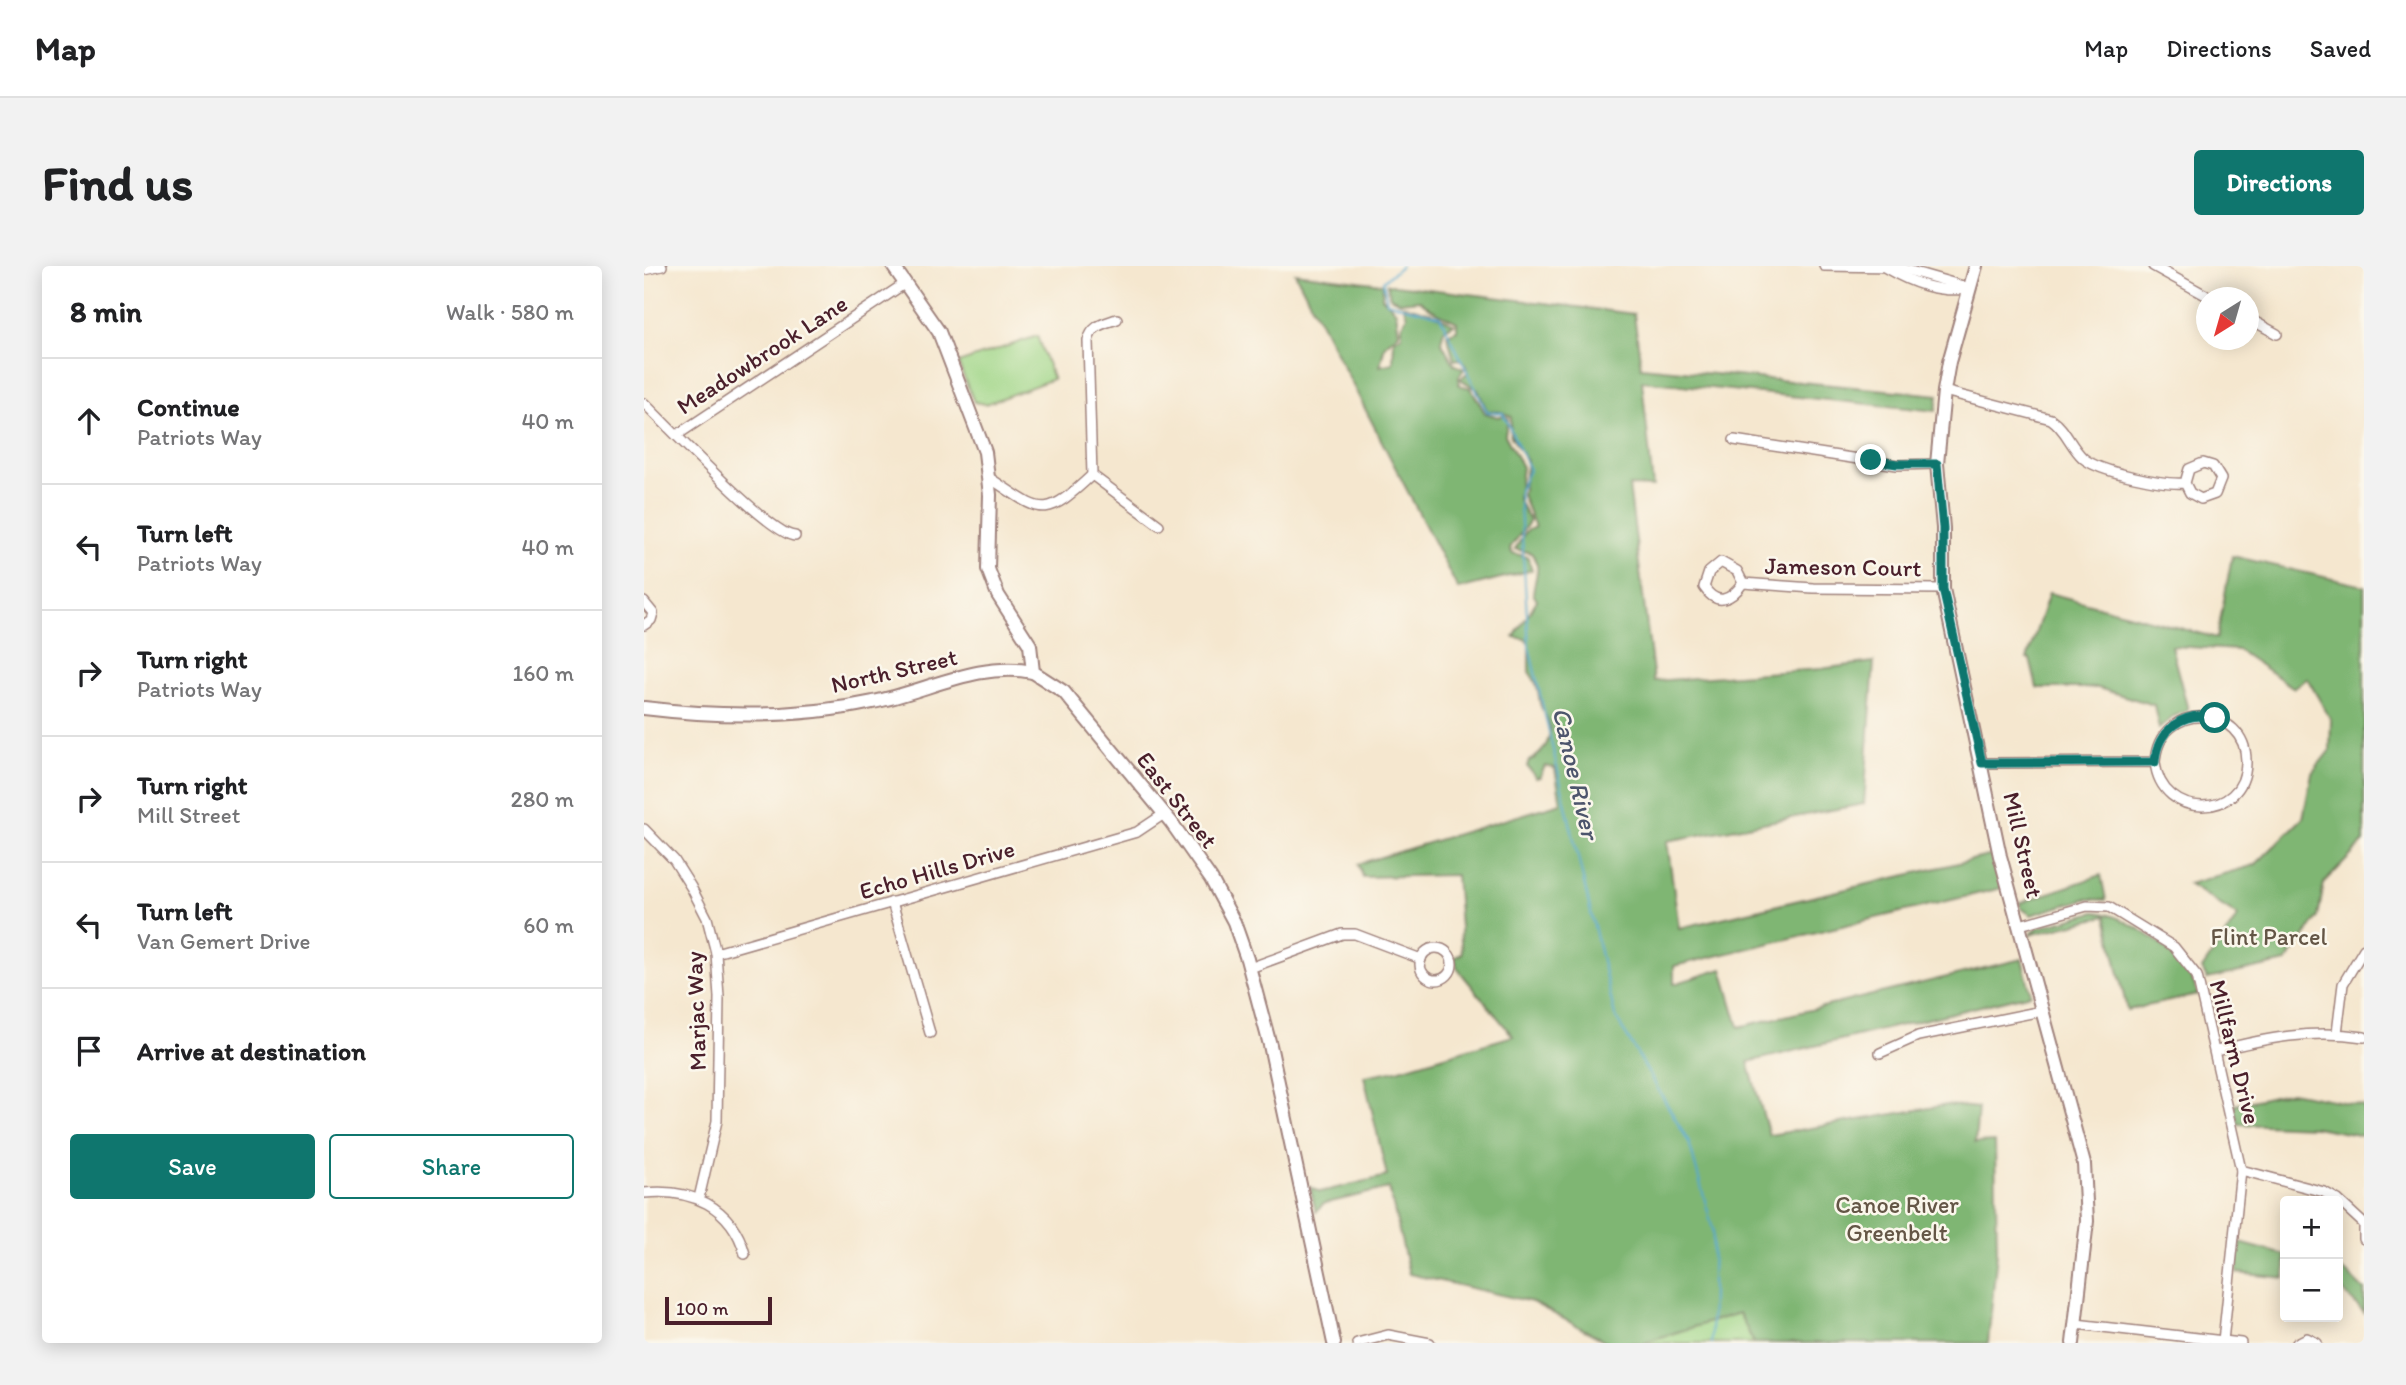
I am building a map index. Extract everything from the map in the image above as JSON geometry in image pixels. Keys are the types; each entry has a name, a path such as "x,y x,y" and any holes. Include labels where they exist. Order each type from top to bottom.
{"street":[{"path":"644,270 662,266"},
{"path":"893,266 932,321 985,452 991,510 986,547 988,569 998,594 1030,645 1033,672"},
{"path":"1824,266 1884,267 1930,274 1970,288"},
{"name":"Mill Street","path":"1976,266 1944,391 1937,464 1943,528 1943,589 2000,856 2084,1164 2087,1221 2073,1343"},
{"path":"2153,266 2196,290"},
{"name":"Meadowbrook Lane","path":"677,435 904,284"},
{"path":"1092,475 1088,341 1096,326 1117,319"},
{"path":"2259,324 2277,334"},
{"path":"1944,391 2052,419 2079,453 2095,465 2165,482 2185,482"},
{"path":"644,403 764,517 788,536 795,536"},
{"path":"1734,440 1897,464 1937,464"},
{"path":"2199,463 2213,466 2221,479 2218,490 2205,499 2190,493 2185,482 2187,472 2199,463"},
{"path":"988,477 1027,504 1045,508 1064,499 1092,475"},
{"path":"1092,475 1159,524"},
{"name":"Jameson Court","path":"1721,562 1737,571 1743,583 1733,597 1725,600 1716,599 1704,587 1709,572 1721,562"},
{"name":"Jameson Court","path":"1743,583 1813,588 1943,589"},
{"path":"644,602 653,613 651,620 644,625"},
{"name":"North Street","path":"644,708 721,714 838,708 883,700 993,670 1033,672"},
{"name":"East Street","path":"1033,672 1064,692 1164,814 1211,879 1234,922 1250,968 1283,1103 1334,1343"},
{"path":"2201,716 2215,718 2233,729 2244,747 2247,762 2237,789 2219,803 2205,807 2183,803 2171,795 2158,777 2155,762 2157,748 2168,729 2180,721 2201,716"},
{"path":"1982,763 2155,762"},
{"name":"Echo Hills Drive","path":"716,953 1137,832 1164,814"},
{"name":"Marjac Way","path":"644,829 678,867 699,899 716,953 719,997 717,1121 699,1198"},
{"path":"892,902 930,1033"},
{"name":"Millfarm Drive","path":"2020,925 2094,906 2115,910 2174,947 2191,965 2201,988 2241,1170 2223,1341"},
{"path":"1250,968 1342,934 1355,934 1421,959"},
{"path":"2337,1033 2343,984 2364,949"},
{"path":"1880,1053 1918,1036 2042,1011"},
{"path":"2216,1051 2283,1035 2337,1033 2364,1037"},
{"path":"2241,1170 2324,1192 2338,1200 2364,1226 2364,1239"},
{"path":"644,1193 668,1192 699,1198 713,1206 732,1224 745,1254"},
{"path":"2076,1324 2241,1343"},
{"path":"1357,1343 1388,1335 1430,1343"},
{"path":"2297,1343 2307,1338 2317,1343"}],"green space":[{"path":"1295,273 1383,284 1382,297 1396,311 1399,333 1385,345 1380,366 1393,363 1394,340 1402,335 1402,325 1407,316 1403,305 1432,313 1454,324 1444,330 1441,341 1454,364 1464,369 1459,376 1459,385 1471,388 1485,413 1498,417 1504,415 1508,419 1505,435 1522,467 1518,499 1530,521 1510,548 1512,553 1528,557 1532,570 1458,589"},
{"name":"Canoe River Greenbelt","path":"1387,284 1634,314 1641,367 1938,395 1936,411 1642,381 1653,487 1629,486 1654,681 1820,669 1874,662 1864,804 1667,841 1679,928 1993,855 2002,888 1674,966 1674,984 1722,969 1739,1027 2022,959 2031,994 1748,1062 1769,1135 1947,1105 1978,1108 1975,1143 1995,1142 1997,1252 1988,1343 1754,1343 1739,1313 1641,1343 1609,1343 1532,1302 1409,1274 1389,1188 1323,1204 1316,1212 1310,1187 1320,1192 1387,1176 1364,1076 1397,1070 1513,1036 1457,968 1455,957 1462,954 1456,875 1363,877 1358,864 1561,803 1555,768 1545,766 1540,777 1536,778 1527,766 1547,744 1550,732 1536,683 1529,672 1529,644 1525,639 1514,637 1537,600 1533,594 1537,568 1535,558 1531,553 1515,549 1526,531 1535,527 1522,495 1527,461 1510,435 1511,417 1502,412 1487,411 1478,390 1460,379 1467,373 1467,366 1460,359 1454,360 1447,334 1457,330 1457,322 1420,300 1400,302 1390,297"},
{"path":"1037,336 1053,379 986,404 974,402 958,363"},
{"path":"2232,556 2364,586 2364,842 2324,883 2318,917 2286,962 2207,979 2202,969 2238,916 2188,884 2255,865 2303,818 2312,773 2330,750 2331,720 2307,678 2294,688 2238,650 2171,646 2188,710 2174,716 2159,729 2154,705 2098,688 2037,688 2030,659 2027,659 2049,593 2217,638"},
{"path":"2101,875 2106,900 2085,899 2031,915 2021,908 2020,903"},
{"name":"Flint Parcel","path":"2095,912 2125,921 2157,942 2184,968 2198,995 2127,1010 2106,916 2030,935 2037,928"},
{"path":"2291,1092 2364,1106 2364,1136 2315,1127 2238,1124 2234,1105"},
{"path":"2240,1243 2280,1254 2280,1277 2237,1273"},
{"path":"2343,1271 2364,1290 2364,1313 2343,1291"},
{"path":"1739,1313 1754,1343 1641,1343"}],"waterway":[{"name":"Canoe River","path":"1401,266 1383,281 1387,302 1440,316 1487,412 1503,413 1529,470 1519,490 1529,647 1615,1016 1689,1142 1713,1230 1711,1343"}],"route":[{"path":"1871,460 1897,464 1937,464 1943,528 1943,589 1968,712 1982,763 2155,762 2157,748 2168,729 2193,716 2215,718"}]}
